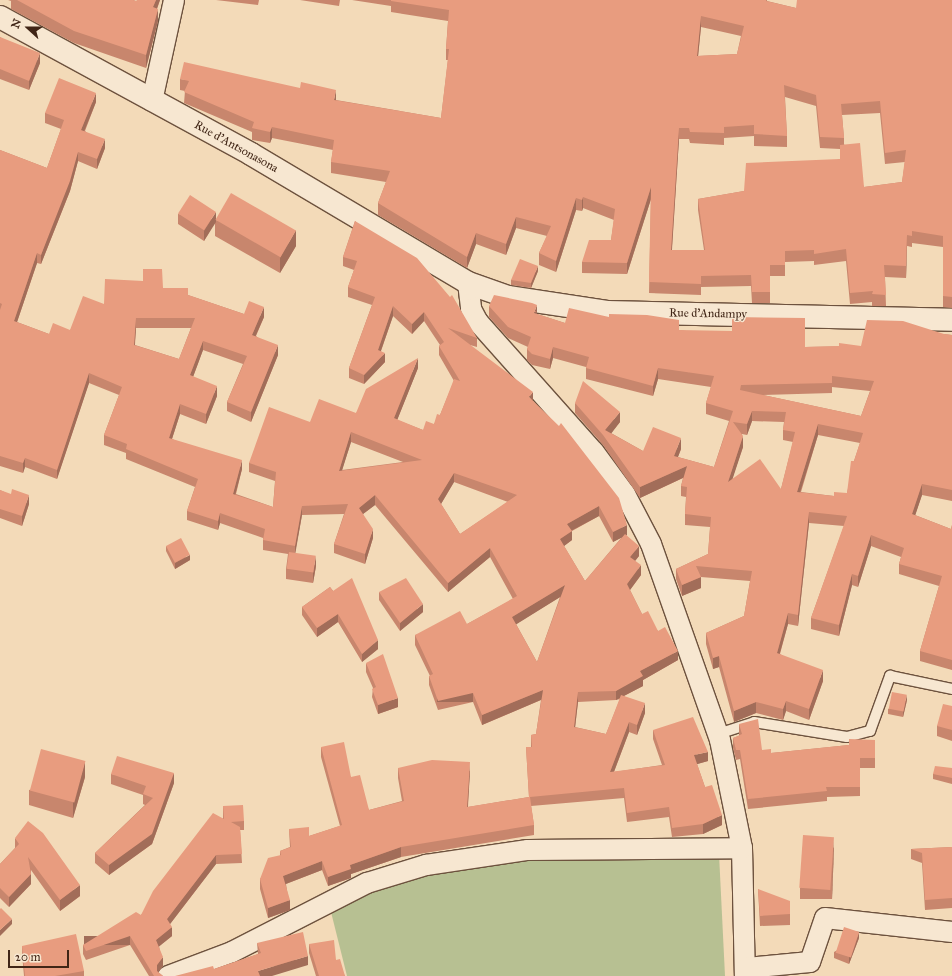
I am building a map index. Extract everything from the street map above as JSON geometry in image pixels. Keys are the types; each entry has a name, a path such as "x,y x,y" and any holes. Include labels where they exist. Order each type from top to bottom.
{"street":[{"path":"152,101 174,0"},
{"name":"Rue d'Antsonasona","path":"0,18 251,154 468,283"},
{"path":"468,283 471,309 478,322 594,452 625,494 651,544 718,734 742,848 746,972 810,962 824,918 952,932"},
{"name":"Rue d'Andampy","path":"468,283 508,298 607,312 952,320"},
{"path":"168,976 232,952 367,883 426,865 528,850 742,848"}],"lane":[{"path":"718,734 754,722 847,737 870,731 890,676 952,689"}],"green space":[{"path":"536,853 719,854 725,976 347,976 330,908 410,874"}],"building":[{"path":"17,0 156,0 153,7 158,9 146,55 74,31"},
{"path":"766,0 796,8 797,0 952,0 952,297 943,296 943,236 912,231 912,236 907,235 906,266 884,265 886,295 872,294 873,291 850,293 846,249 814,254 814,250 785,251 785,265 770,265 770,292 752,292 751,275 701,276 701,284 649,282 651,187 627,263 582,262 589,240 611,240 615,209 583,197 582,200 576,198 556,261 539,253 551,226 516,217 506,244 476,233 467,257 378,203 390,171 331,162 334,140 272,127 270,132 252,128 254,122 184,92 189,81 180,79 184,62 300,88 301,82 336,90 334,100 441,118 449,49 446,49 449,10 391,1","holes":["701,16 744,26 737,54 697,56","784,85 816,95 820,137 844,138 841,104 880,101 885,153 906,150 902,182 864,187 860,143 840,145 840,159 746,163 744,191 698,199 705,250 671,250 679,128 689,128 690,132 724,133 724,127 754,125 754,134 787,136"]},
{"path":"0,37 40,53 29,81 0,69"},
{"path":"59,78 96,93 81,130 105,139 97,159 78,152 70,181 41,255 37,253 14,321 49,334 53,323 70,330 83,296 104,304 105,279 143,281 143,269 162,269 163,288 188,288 188,295 244,314 249,301 264,307 252,335 278,345 251,412 227,402 247,356 203,341 190,375 217,386 206,414 180,404 169,438 242,460 233,494 273,507 276,472 249,463 269,407 310,422 319,399 356,413 366,389 418,358 394,418 423,430 426,421 434,424 437,414 440,415 454,379 460,381 439,346 444,342 424,312 412,324 393,306 378,350 385,353 364,375 349,368 375,297 348,287 357,261 343,257 355,221 417,258 450,297 452,295 477,338 448,328 533,392 529,397 559,426 561,423 619,498 627,525 613,532 599,506 567,524 572,531 560,539 585,581 625,534 639,546 630,557 641,565 627,584 642,614 648,611 658,631 665,627 678,651 640,671 643,676 616,691 578,692 574,727 606,734 621,695 645,703 637,725 629,722 610,772 665,765 653,730 693,717 708,752 694,755 705,787 712,785 722,815 703,824 672,828 669,807 627,813 624,788 530,797 534,825 401,847 350,865 351,869 328,877 322,861 283,876 290,900 268,908 260,879 268,858 281,855 280,851 291,847 289,829 309,827 309,836 342,825 321,747 344,742 351,777 360,775 369,810 404,801 398,768 432,760 470,762 467,807 529,797 526,747 532,747 531,735 536,734 543,690 482,715 473,693 438,701 429,676 433,674 415,635 460,611 467,624 517,596 490,548 448,583 375,495 359,508 373,529 365,554 334,544 348,504 302,506 295,546 263,540 265,529 220,513 218,521 187,511 198,479 126,449 127,444 104,435 122,387 89,373 57,470 25,458 23,463 0,456 0,310 2,304 0,303 0,150 47,168 64,120 45,113","holes":["136,318 195,318 179,359 134,345","351,432 422,460 339,471","454,473 517,495 460,534 438,499","565,585 537,662 512,617"]},
{"path":"231,193 296,230 280,257 216,220"},
{"path":"190,195 216,212 204,230 178,213"},
{"path":"520,259 538,266 531,283 511,280"},
{"path":"494,295 532,303 537,305 534,313 565,323 569,308 609,317 609,314 647,315 679,320 679,330 732,331 732,317 805,318 805,347 839,346 839,343 861,346 867,320 903,321 944,334 952,335 952,490 922,484 912,514 951,529 952,525 952,660 920,651 942,576 899,564 904,548 871,535 858,576 852,574 839,625 811,618 847,516 809,512 798,615 788,613 777,653 823,670 809,709 786,701 783,709 756,702 734,711 719,656 713,658 706,633 744,616 752,571 696,566 701,577 682,585 676,569 708,554 711,517 685,514 687,487 681,486 687,466 640,487 603,435 575,403 583,381 620,412 605,430 643,451 653,427 681,438 674,456 714,467 733,411 706,403 714,376 658,368 653,386 586,368 589,357 553,347 550,359 532,354 527,349 531,337 508,327 489,306","holes":["832,376 874,381 861,416 740,390 741,385 832,383","752,411 786,412 783,430 795,432 781,489 760,459 728,482 743,436 733,422 747,424","818,424 863,433 854,461 851,461 847,493 834,492 834,496 797,492"]},
{"path":"12,489 29,495 22,516 0,509 0,490 11,494"},
{"path":"181,538 190,555 175,563 166,546"},
{"path":"289,552 316,556 313,573 287,569"},
{"path":"352,578 378,640 362,654 338,614 317,628 302,607 330,587 333,591"},
{"path":"406,578 423,604 400,623 379,592"},
{"path":"383,654 398,698 378,705 372,689 376,687 366,663"},
{"path":"892,692 907,695 903,712 889,709"},
{"path":"943,704 952,706 952,730 937,726"},
{"path":"758,719 762,750 771,749 771,753 849,745 849,739 875,740 875,758 860,758 860,787 826,787 827,791 748,799 740,750 736,750 733,738 742,734 739,724"},
{"path":"41,749 85,761 74,802 30,791"},
{"path":"117,756 174,773 152,834 109,865 95,853 153,798 143,794 146,786 111,774"},
{"path":"935,766 952,768 952,778 933,774"},
{"path":"243,805 244,821 231,822 240,827 242,854 216,855 167,919 172,927 156,940 163,957 157,965 157,971 163,976 154,976 130,936 86,951 83,945 136,912 141,915 153,891 213,813 224,819 223,806"},
{"path":"28,821 43,833 80,885 60,900 28,857 31,874 9,897 0,888 0,864 19,844 15,838"},
{"path":"803,835 834,837 830,890 799,888"},
{"path":"952,847 952,898 925,900 922,853 911,849"},
{"path":"758,889 790,901 790,914 760,916"},
{"path":"1,908 12,919 0,930 0,909"},
{"path":"844,927 859,932 851,958 836,953"},
{"path":"303,932 308,956 258,971 260,976 175,976 213,966 214,969 261,953 257,943"},
{"path":"76,934 84,971 55,976 25,976 22,946"},
{"path":"334,940 336,960 340,959 345,976 319,976 309,944"}]}
